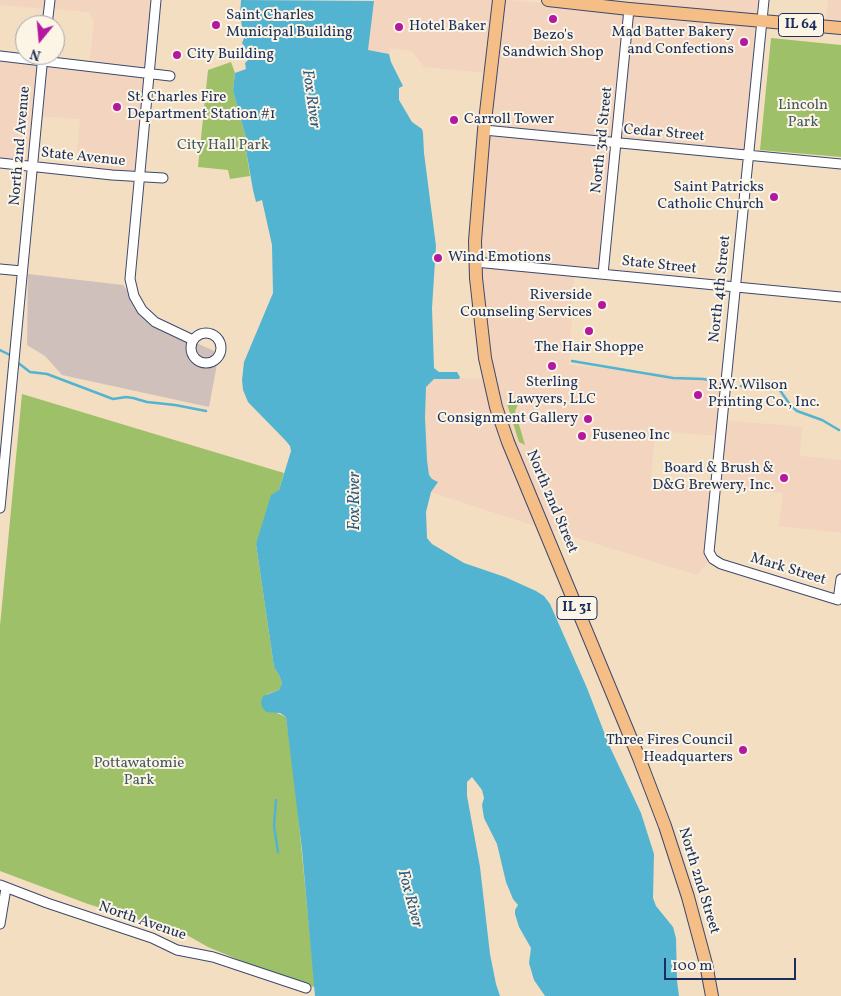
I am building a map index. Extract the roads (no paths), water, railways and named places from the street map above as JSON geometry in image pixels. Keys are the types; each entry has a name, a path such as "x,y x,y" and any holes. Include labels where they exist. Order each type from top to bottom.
{"main road":[{"name":"North 2nd Street","path":"499,0 484,130 475,262 480,327 485,358 501,424 649,783 688,897 706,964 712,996"},
{"name":"IL 64","path":"548,0 841,28"}],"street":[{"path":"48,15 50,0"},
{"path":"156,0 130,279 134,296 142,310 155,322 193,340"},
{"name":"North 4th Street","path":"713,559 709,552 764,0"},
{"name":"North 3rd Street","path":"603,274 629,9"},
{"path":"0,56 15,57"},
{"path":"65,61 170,76"},
{"name":"North 2nd Avenue","path":"0,508 1,479 9,418 42,65"},
{"name":"Cedar Street","path":"484,130 841,164"},
{"name":"State Avenue","path":"0,164 140,178 162,178"},
{"name":"State Street","path":"475,262 841,297"},
{"path":"0,269 22,272"},
{"name":"Mark Street","path":"713,559 721,564 838,600 841,581"},
{"path":"0,924 3,886"},
{"name":"North Avenue","path":"3,886 47,903 152,938 177,950 212,957 306,988"}],"water":[{"name":"Fox River","path":"241,0 374,1 368,50 389,54 403,86 399,88 399,100 412,122 422,129 423,133 436,246 432,308 434,368 439,372 457,372 460,377 459,379 434,379 426,387 427,460 429,475 438,482 431,492 426,512 427,538 432,544 464,563 505,577 536,591 544,596 550,604 587,688 609,745 641,813 654,854 653,898 656,906 673,927 676,938 679,996 545,996 534,980 529,963 531,948 519,927 515,914 518,905 513,899 506,882 497,844 484,818 482,790 472,777 467,782 467,796 480,867 490,954 500,996 315,996 302,850 286,717 280,713 266,712 261,702 263,696 279,690 282,683 274,667 256,544 271,495 279,490 291,451 286,441 248,402 243,390 244,362 273,293 272,245 262,200 256,202 246,150 246,138 233,91 235,73 246,69 245,63 251,57 242,43 244,38 240,15"}],"waterway":[{"path":"0,350 12,356"},
{"path":"572,361 673,378 714,381"},
{"path":"17,362 30,372 47,374 113,399 126,397 206,411"},
{"path":"741,386 765,382 773,385 779,389 797,411 822,420 839,430"},
{"path":"276,800 274,826 278,852"}],"place":[{"name":"Bezo's Sandwich Shop","path":"553,19"},
{"name":"Saint Charles Municipal Building","path":"216,25"},
{"name":"Hotel Baker","path":"399,27"},
{"name":"Mad Batter Bakery and Confections","path":"744,42"},
{"name":"City Building","path":"177,55"},
{"name":"St. Charles Fire Department Station #1","path":"117,107"},
{"name":"Carroll Tower","path":"454,120"},
{"name":"Saint Patricks Catholic Church","path":"774,197"},
{"name":"Wind Emotions","path":"438,258"},
{"name":"Riverside Counseling Services","path":"602,305"},
{"name":"The Hair Shoppe","path":"589,331"},
{"name":"Sterling Lawyers, LLC","path":"552,366"},
{"name":"R.W. Wilson Printing Co., Inc.","path":"698,395"},
{"name":"Consignment Gallery","path":"588,419"},
{"name":"Fuseneo Inc","path":"582,436"},
{"name":"Board & Brush & D&G Brewery, Inc.","path":"784,478"},
{"name":"Three Fires Council Headquarters","path":"743,750"}],"park label":[{"name":"Lincoln Park","path":"803,114"},
{"name":"City Hall Park","path":"223,146"},
{"name":"Pottawatomie Park","path":"139,772"}]}
